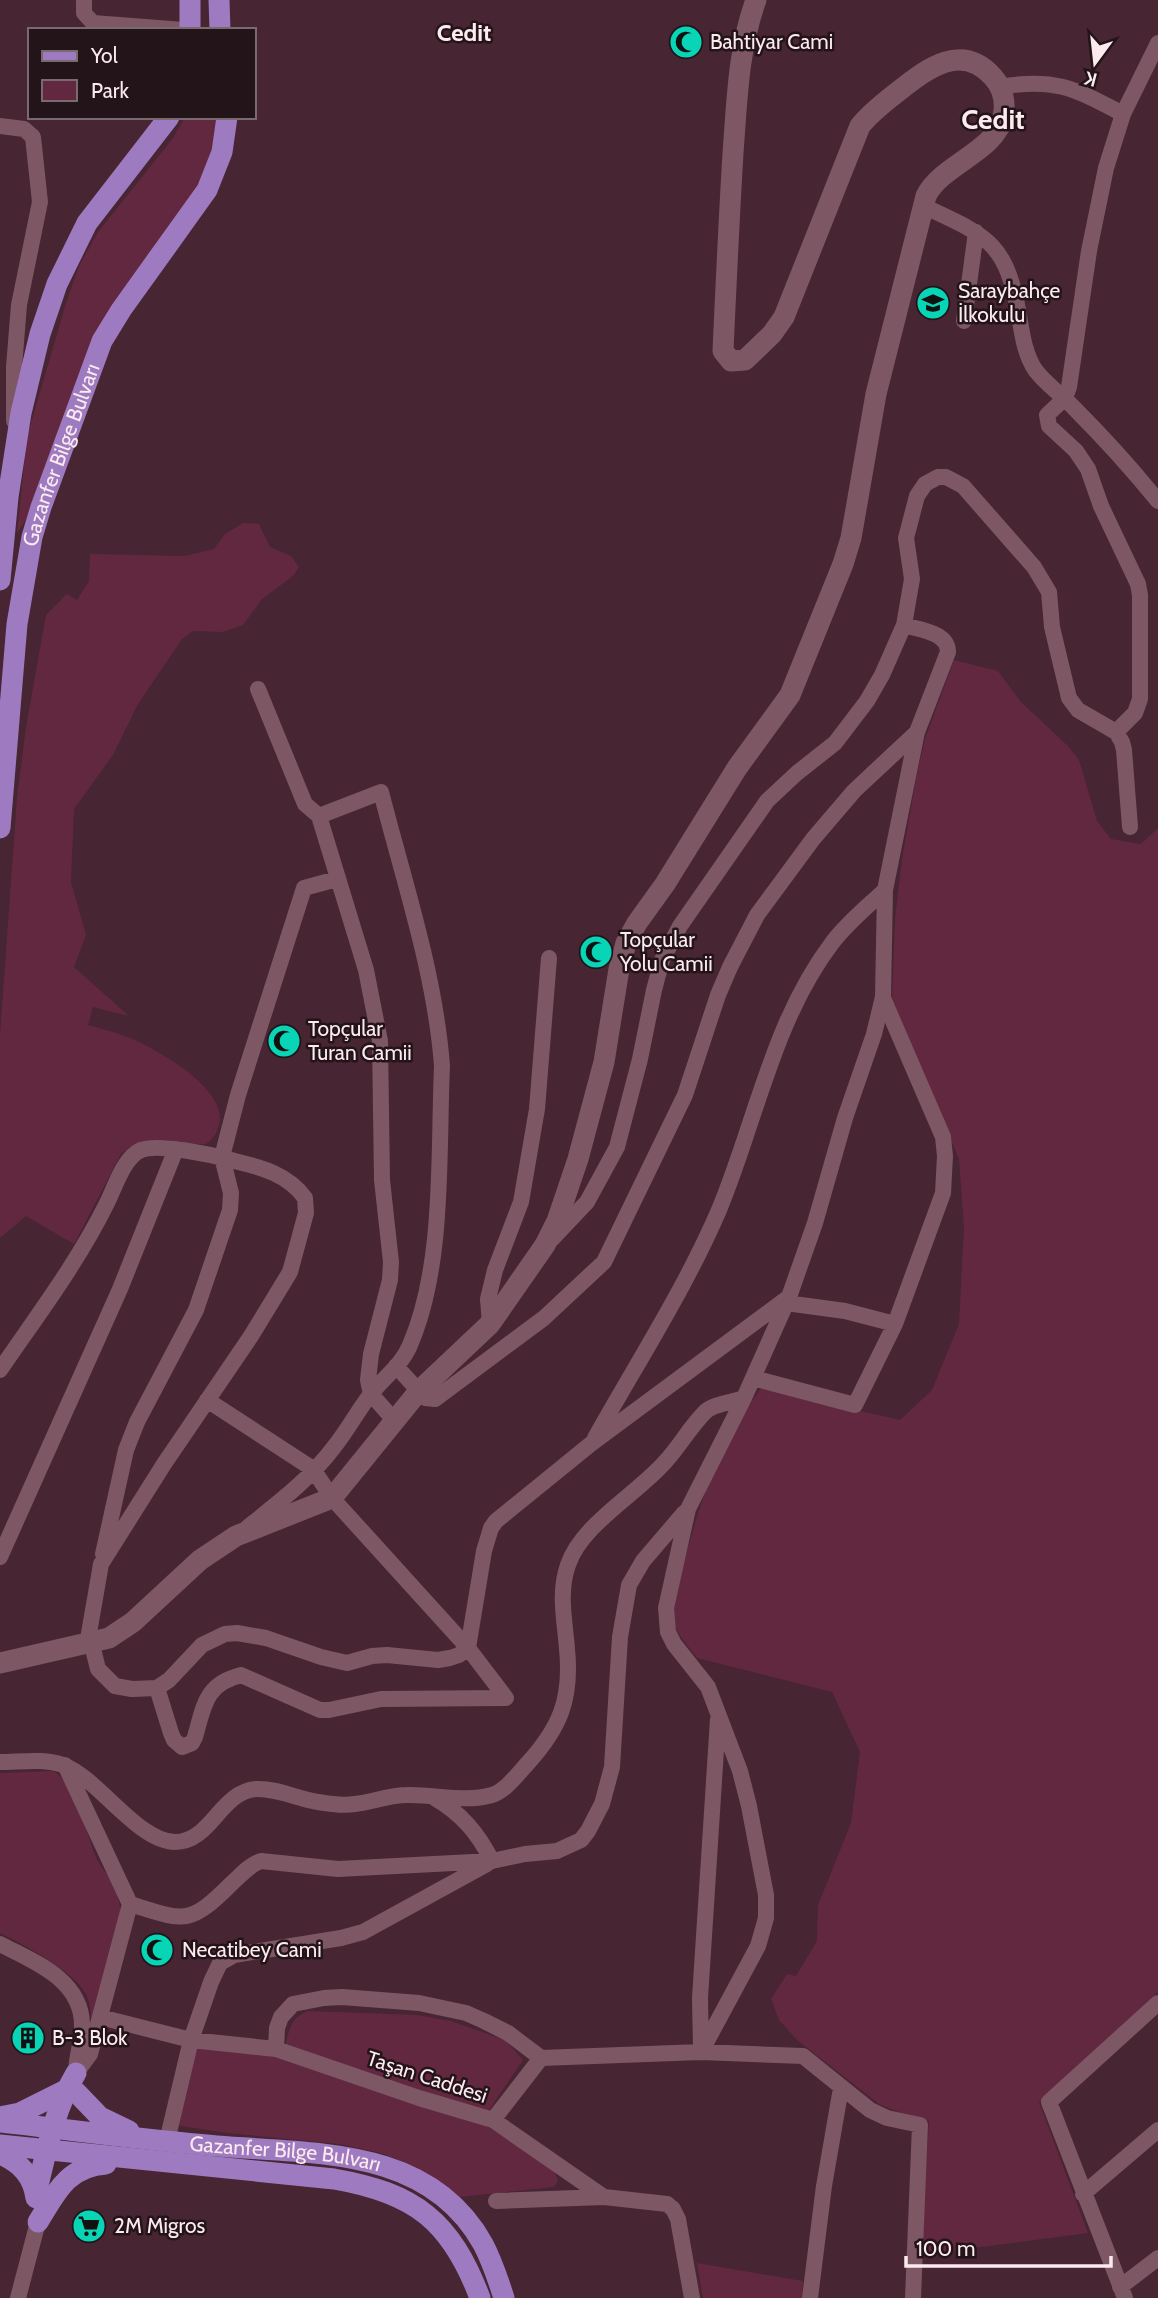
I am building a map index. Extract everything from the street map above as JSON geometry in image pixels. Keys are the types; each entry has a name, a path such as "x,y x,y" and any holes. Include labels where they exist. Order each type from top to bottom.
{"main road":[{"path":"190,0 191,28"},
{"path":"219,0 220,28"},
{"path":"0,1663 109,1638 121,1632 201,1560 236,1536 332,1498 418,1392 490,1324 545,1245 557,1221 578,1159 604,1062 626,943 737,768 790,695 846,557 876,394 926,195 934,182 992,137 1000,127 1005,103 1000,87 989,72 968,61 950,60 924,70 867,117 860,126 784,317 752,355 745,360 731,361 723,351 737,100 742,53 756,0"},
{"name":"Gazanfer Bilge Bulvarı","path":"0,580 26,346 87,223 167,119"},
{"name":"Gazanfer Bilge Bulvarı","path":"0,828 17,624 36,521 102,341 207,190 222,152 227,119"},
{"path":"0,2120 20,2113 73,2085"},
{"path":"38,2221 73,2085"},
{"path":"73,2085 100,2117 143,2138"},
{"name":"Gazanfer Bilge Bulvarı","path":"0,2120 143,2138 167,2152 334,2179 397,2195 423,2212 446,2233 463,2258 480,2298"},
{"path":"0,2145 55,2152 167,2152"},
{"path":"44,2196 85,2167 167,2152"},
{"name":"Gazanfer Bilge Bulvarı","path":"167,2152 340,2155 377,2163 405,2173 439,2194 469,2222 489,2255 504,2298"},
{"path":"0,2154 26,2171 44,2196"}],"street":[{"path":"84,0 84,13 93,23 158,28"},
{"path":"1116,732 1135,713 1140,699 1138,584 1101,506 1088,470 1076,451 1049,426 1047,415 1065,398 1071,378 1095,214 1123,114 1158,43"},
{"path":"1000,87 1037,82 1055,85 1090,97 1123,114"},
{"path":"0,126 24,129 33,137 40,202 19,305 26,346"},
{"path":"923,206 976,232 1000,253 1030,360 1036,370 1065,398 1158,501"},
{"path":"964,321 976,232"},
{"path":"0,474 8,498"},
{"path":"545,1245 587,1202 617,1147 640,1059 654,989 669,944 767,802 797,773 835,743 854,720 882,675 904,625 912,579 906,538 917,496 930,480 938,477 954,479 1007,535 1047,586 1058,659 1073,705 1116,732 1122,742 1130,827"},
{"path":"130,1904 169,1916 193,1916 206,1909 247,1870 261,1861 338,1869 492,1861 557,1851 581,1840 594,1821 612,1767 620,1637 629,1585 643,1561 688,1508 744,1398 788,1300 816,1223 845,1118 874,1034 883,997 885,891 917,732 948,652 948,643 944,638 904,625"},
{"path":"258,689 305,804 319,816 366,970 380,1041 382,1180 391,1262 390,1280 369,1368 371,1394 394,1420"},
{"path":"397,1366 418,1392 429,1400 435,1399 544,1318 604,1262 685,1095 718,995 757,915 813,839 853,791 917,732"},
{"path":"236,1536 288,1495 333,1449 371,1394 397,1366 411,1344 432,1256 439,1182 442,1066 440,1040 431,985 381,792 319,816"},
{"path":"337,879 304,888 238,1095 222,1157 230,1193 230,1210 196,1310 137,1422 126,1450 90,1619 90,1643 98,1669 116,1686 132,1689 157,1688 169,1680 193,1652 225,1634 248,1633 347,1664 372,1656 438,1660 460,1655 468,1648 484,1551 491,1528 512,1506 593,1443 788,1300 895,1324"},
{"path":"593,1443 703,1245 736,1163 783,1029 833,942 885,891"},
{"path":"490,1324 488,1299 495,1270 521,1202 537,1109 549,958"},
{"path":"753,1378 855,1405 895,1324 943,1193 943,1138 883,997"},
{"path":"0,1557 120,1289 176,1149"},
{"path":"0,1370 78,1253 132,1156 142,1150 176,1149 222,1157 263,1168 284,1177 301,1192 306,1204 302,1231 290,1272 101,1564"},
{"path":"0,1762 46,1761 65,1765 144,1828 171,1842 192,1838 238,1793 246,1790 270,1789 315,1802 352,1805 393,1796 470,1798 494,1795 509,1783 553,1733 566,1700 568,1650 563,1603 564,1578 578,1546 595,1526 666,1462 706,1410 744,1398"},
{"path":"157,1688 171,1733 182,1747 192,1743 207,1696 213,1688 241,1675 320,1710 381,1699 506,1698 468,1648 332,1498 313,1469 207,1400"},
{"path":"688,1508 666,1608 668,1632 674,1644 699,1673 718,1711 740,1771 766,1895 763,1932 751,1961 701,2052"},
{"path":"701,2052 700,1998 718,1711"},
{"path":"65,1765 130,1904 90,2054 73,2085"},
{"path":"429,1795 448,1805 467,1822 481,1838 492,1861"},
{"path":"167,2152 191,2040 211,1982 225,1959 234,1955 363,1932 492,1861"},
{"path":"0,1944 55,1975 76,1996 82,2022 73,2085"},
{"path":"276,2049 276,2028 287,2009 307,2000 342,1997 419,2003 466,2013 508,2033 541,2058 701,2052 803,2056 878,2115 920,2125 913,2298"},
{"path":"1158,2003 1049,2102 1123,2293 1158,2258"},
{"name":"Taşan Caddesi","path":"100,2017 191,2040 276,2049 419,2098 494,2120 604,2197 667,2204 673,2209 678,2219 692,2298"},
{"path":"494,2120 541,2058"},
{"path":"810,2298 824,2186 841,2088"},
{"path":"1083,2194 1158,2130"},
{"path":"496,2201 604,2197"},
{"path":"18,2298 38,2221"}],"green space":[{"path":"184,119 218,119 214,151 204,181 107,323 39,501 17,533 27,437 79,266 98,232 173,138"},
{"path":"243,523 259,524 270,547 291,556 299,567 293,576 262,599 243,625 223,632 193,631 182,639 138,704 113,755 74,809 71,882 86,935 74,967 129,1016 93,1007 88,1025 133,1039 188,1072 217,1105 220,1117 218,1129 206,1144 159,1141 134,1145 127,1149 121,1154 74,1244 26,1216 0,1238 0,1035 17,798 26,727 46,615 67,594 77,600 89,581 90,554 185,556 214,549 225,534"},
{"path":"954,660 998,671 1021,702 1068,746 1079,760 1097,821 1111,839 1141,844 1158,828 1158,1992 1039,2102 1088,2233 920,2255 929,2121 879,2104 797,2040 779,2020 771,1999 787,1974 796,1976 817,1941 818,1905 851,1823 860,1752 832,1692 697,1658 673,1622 673,1605 698,1513 713,1470 761,1388 900,1420 932,1390 959,1324 964,1227 959,1159 892,999 895,918 917,774 925,739"},
{"path":"53,1771 61,1777 73,1797 96,1857 114,1884 120,1908 121,1916 91,2033 89,2003 80,1985 48,1959 0,1933 0,1773"},
{"path":"308,2011 417,2015 451,2021 505,2040 523,2060 489,2110 484,2111 285,2046 294,2020"},
{"path":"200,2045 257,2050 486,2126 542,2159 554,2170 558,2181 554,2187 459,2197 422,2171 381,2153 339,2144 175,2125 194,2049"},
{"path":"697,2263 803,2281 802,2298 703,2298"}],"place":[{"name":"Bahtiyar Cami","path":"686,42"},
{"name":"Saraybahçe İlkokulu","path":"933,303"},
{"name":"Topçular Yolu Camii","path":"596,952"},
{"name":"Topçular Turan Camii","path":"284,1041"},
{"name":"Necatibey Cami","path":"157,1950"},
{"name":"B-3 Blok","path":"28,2038"},
{"name":"2M Migros","path":"89,2226"}],"district":[{"name":"Cedit","path":"464,33"},
{"name":"Cedit","path":"993,119"}]}
